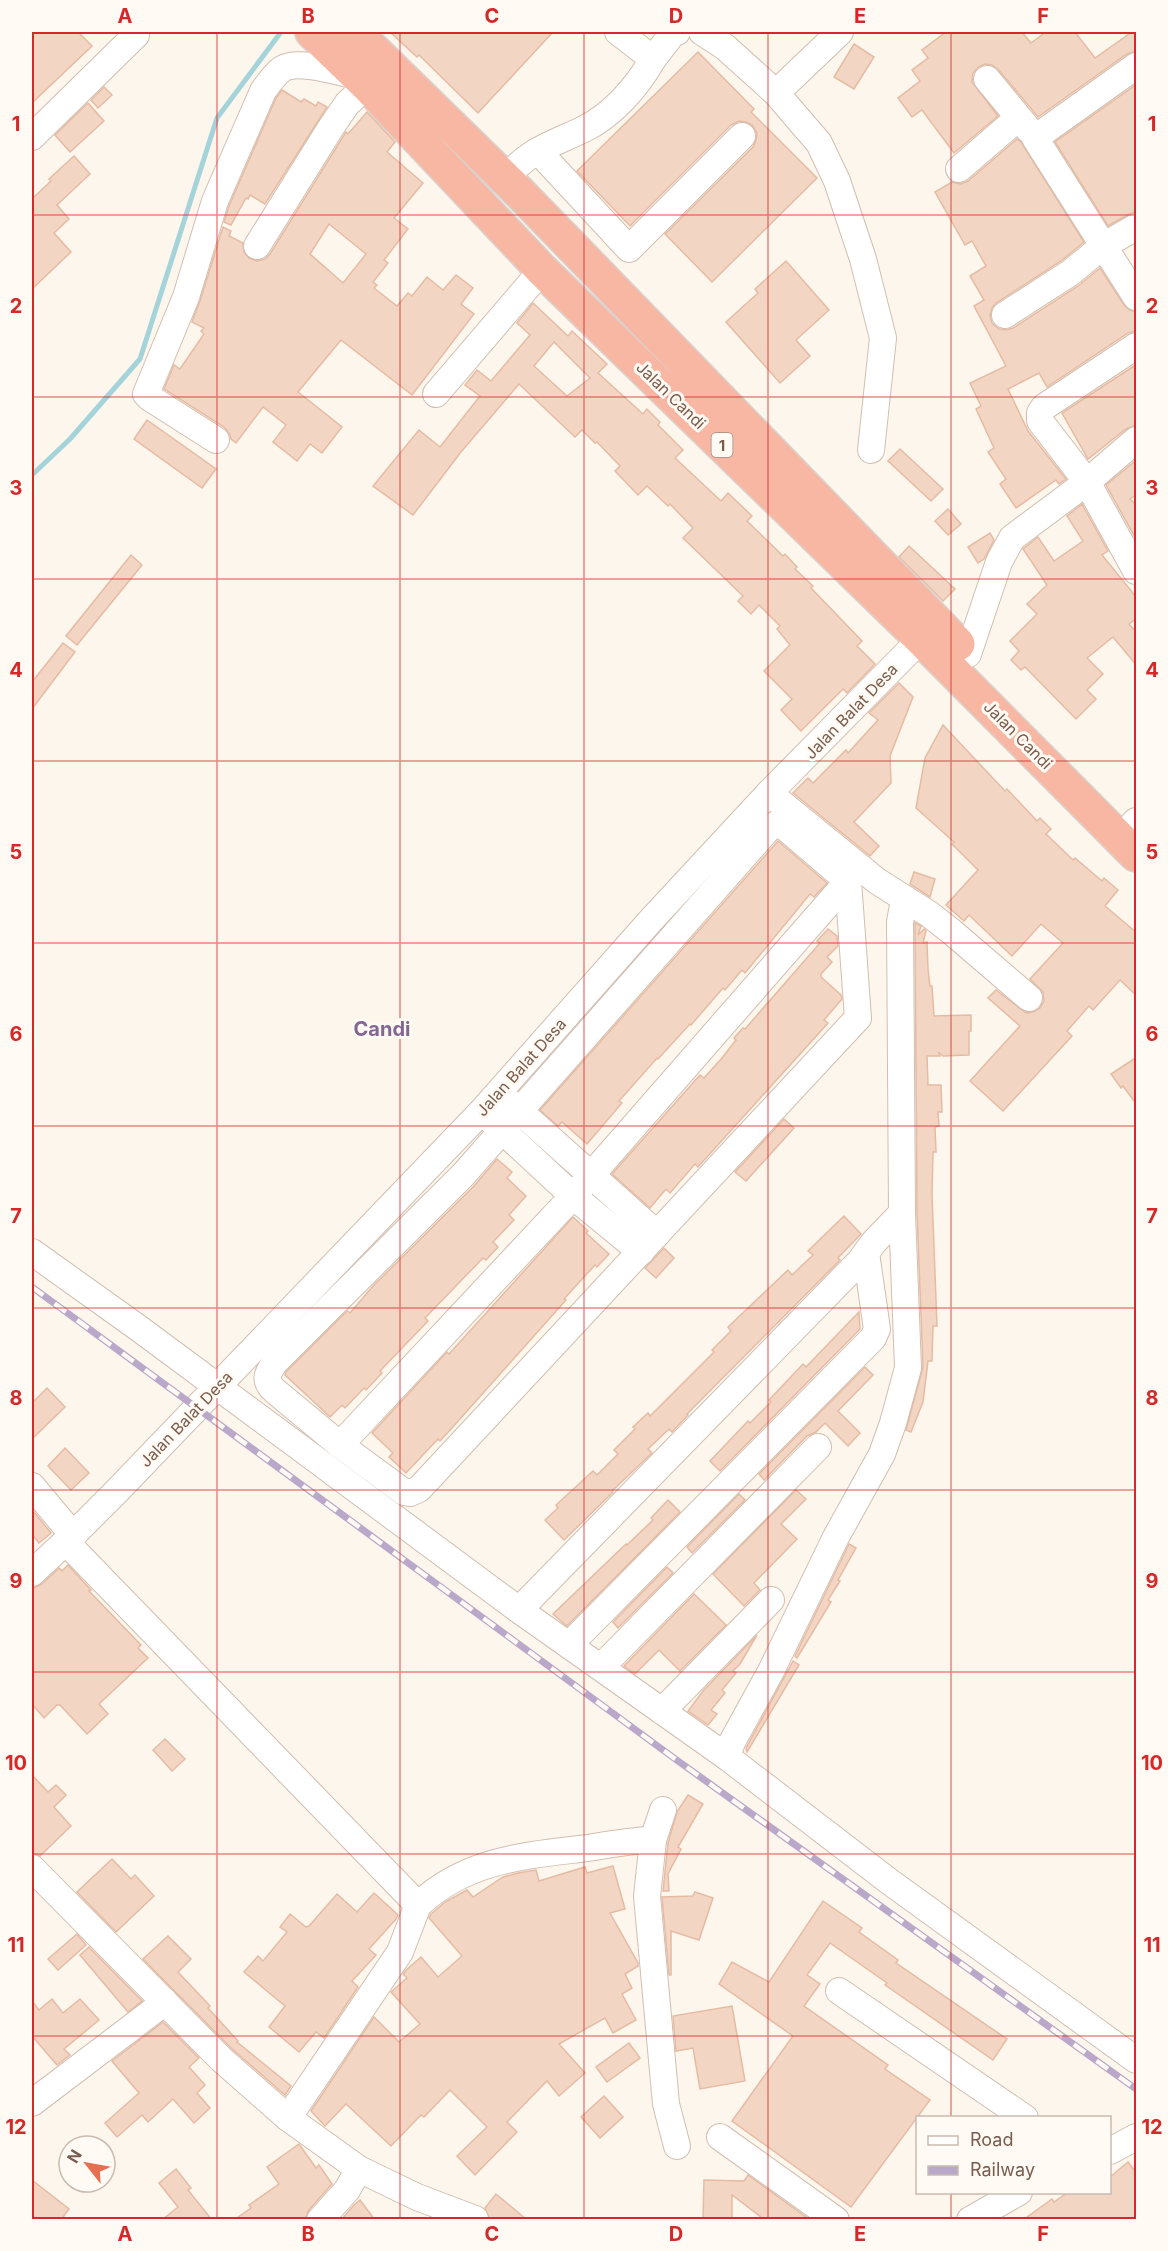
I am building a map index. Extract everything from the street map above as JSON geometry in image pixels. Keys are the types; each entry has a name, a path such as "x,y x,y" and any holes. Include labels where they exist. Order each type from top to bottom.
{"highway":[{"name":"Jalan Candi","path":"312,32 362,80 542,270 921,639 1137,855"},
{"name":"Jalan Candi","path":"355,32 504,177 968,654 1136,823"},
{"path":"460,183 468,182 480,171 504,177 504,203 495,219"}],"street":[{"path":"618,32 652,59"},
{"path":"504,177 516,164 558,140 584,130 608,114 642,79 652,59 673,33 677,32"},
{"path":"702,32 725,48 776,93 819,143 837,181 863,259 883,338 871,450"},
{"path":"776,93 840,32"},
{"path":"32,136 135,35"},
{"path":"216,440 146,394 146,389 186,297 215,201 263,91 283,68 296,64 362,80 257,246"},
{"path":"1035,138 1137,66"},
{"path":"987,80 1035,138 1137,297"},
{"path":"959,169 1018,117"},
{"path":"538,151 629,249 742,136"},
{"path":"1005,315 1070,273 1103,246 1137,227"},
{"path":"436,394 542,270"},
{"path":"1137,346 1044,407 1040,413 1040,422 1087,482 1137,570"},
{"path":"968,654 1003,550 1012,538 1087,482 1137,440"},
{"name":"Jalan Balat Desa","path":"32,1573 116,1492 482,1111 652,919 921,639"},
{"path":"770,794 876,880 944,926 1029,998"},
{"path":"777,824 786,828 848,881 858,1018 415,1491 404,1492 340,1445 268,1385 266,1379 275,1362 463,1175 773,825 777,824"},
{"path":"340,1445 573,1196 848,881"},
{"path":"725,1756 771,1671 836,1537 882,1454 908,1368 897,1218 902,898"},
{"path":"499,1093 591,1174 649,1243"},
{"path":"482,1111 573,1196 649,1243"},
{"path":"519,1610 897,1218"},
{"path":"569,1645 873,1338 877,1329 870,1248"},
{"path":"32,1252 519,1610 725,1756 890,1882 1137,2060"},
{"path":"601,1666 818,1447"},
{"path":"32,1486 69,1538 418,1905"},
{"path":"662,1711 771,1600"},
{"path":"663,1810 645,1841 648,1918 666,2104 677,2146"},
{"path":"288,2118 400,1952 418,1905 431,1894 451,1882 505,1859 645,1841"},
{"path":"32,1868 221,2059 354,2178 409,2194 475,2219"},
{"path":"839,1991 1022,2116"},
{"path":"32,2103 165,2002"},
{"path":"720,2137 836,2220"},
{"path":"320,2220 354,2178"},
{"path":"970,2220 1017,2194"}],"building":[{"path":"32,32 78,32 92,46 32,103"},
{"path":"390,32 553,32 478,113 419,55 417,57"},
{"path":"946,32 1022,32 1031,43 1046,32 1075,32 1095,58 1132,32 1137,32 1137,51 1127,54 1038,117 998,69 985,64 978,67 973,73 972,82 998,116 954,153 922,110 912,117 898,98 920,81 912,70 928,58 922,50"},
{"path":"854,44 874,57 854,89 834,77"},
{"path":"698,52 754,109 751,112 817,178 712,282 665,234 753,147 757,133 752,125 739,121 731,125 630,226 577,171"},
{"path":"1137,84 1137,212 1108,226 1055,142"},
{"path":"104,87 112,95 98,108 91,100"},
{"path":"282,90 301,102 304,99 316,106 318,102 327,107 265,204 250,195 231,225 224,222 229,206 276,98"},
{"path":"88,103 104,121 70,152 55,135"},
{"path":"367,112 395,142 387,152 423,183 394,218 408,229 384,260 388,263 373,282 377,285 374,288 397,306 408,293 412,296 427,277 443,290 456,275 473,288 461,304 474,314 412,395 341,340 298,392 342,427 322,453 310,444 297,461 273,442 286,425 263,407 236,443 224,427 164,389 174,365 180,369 204,334 201,331 204,328 192,322 223,227 231,231 229,236 243,243 244,252 249,258 257,261 265,259 346,132 348,134","holes":["329,224 366,254 343,283 310,254"]},
{"path":"1017,139 1084,242 1061,261 996,303 990,315 992,323 999,329 1013,328 1078,286 1100,268 1124,305 1137,312 1137,331 1128,333 1047,387 1039,373 1008,389 1028,431 1066,479 1059,484 1056,480 1016,508 1000,484 1006,479 988,452 994,448 976,409 981,406 970,383 1006,366 974,306 984,300 970,276 986,266 972,241 965,245 935,192 952,182 961,184 968,181"},
{"path":"74,156 90,174 57,205 69,219 54,233 71,252 32,289 32,199 51,181 49,179"},
{"path":"786,261 829,310 796,340 810,356 780,383 726,322 758,293 755,289"},
{"path":"533,303 568,336 572,331 607,364 598,373 643,414 647,409 660,422 658,425 683,450 675,458 721,501 728,493 752,516 747,521 783,556 785,554 797,567 795,569 813,586 811,588 862,641 857,646 875,664 847,693 843,689 801,731 781,710 792,699 764,671 790,645 777,629 780,626 759,605 751,614 738,601 743,596 683,538 693,528 670,504 668,506 647,486 638,495 615,471 620,466 597,442 595,443 582,430 575,437 519,384 461,452 413,515 373,486 419,430 440,447 480,396 465,385 477,370 491,381 530,335 517,323","holes":["554,342 590,378 567,396 534,366"]},
{"path":"1137,364 1137,425 1126,429 1088,459 1062,413"},
{"path":"147,420 216,469 202,488 134,439"},
{"path":"900,449 943,489 931,501 888,461"},
{"path":"1134,462 1137,466 1137,494 1130,499 1137,506 1137,541 1106,485"},
{"path":"1082,504 1108,551 1102,555 1137,598 1137,618 1129,624 1137,633 1137,666 1113,637 1087,658 1103,674 1087,690 1096,699 1076,719 1025,667 1021,670 1011,660 1019,651 1010,641 1037,614 1027,604 1047,585 1023,549 1038,537 1054,561 1083,541 1067,516"},
{"path":"948,509 961,524 948,535 935,521"},
{"path":"990,533 994,540 984,559 978,563 968,547"},
{"path":"909,546 955,589 943,601 899,557"},
{"path":"131,555 142,565 77,645 66,636"},
{"path":"63,643 75,652 32,709 32,682"},
{"path":"899,683 913,697 890,756 891,783 854,822 879,846 870,856 793,793 808,778 813,783 846,750 848,753 878,720 869,713"},
{"path":"943,725 1005,791 1007,789 1037,821 1040,818 1051,829 1046,834 1073,860 1075,858 1102,881 1104,878 1118,890 1105,906 1137,933 1137,996 1120,980 1093,1010 1089,1006 1067,1031 1072,1036 1003,1111 970,1081 1020,1026 988,998 996,990 1026,1013 1040,1008 1044,1001 1043,992 1030,979 1063,943 1041,924 1012,956 969,915 964,921 946,905 978,870 952,844 954,842 916,808 925,758"},
{"path":"778,841 827,883 814,897 810,894 745,973 742,970 725,990 723,988 691,1025 657,1058 619,1101 622,1103 587,1144 562,1122 558,1126 540,1110"},
{"path":"914,872 935,879 930,897 910,884"},
{"path":"915,923 921,926 918,935 924,929 926,931 923,943 927,942 934,1016 971,1015 971,1031 969,1031 969,1055 943,1056 939,1053 940,1056 927,1056 928,1085 941,1085 942,1112 938,1112 939,1126 935,1127 936,1152 933,1152 932,1194 937,1326 933,1326 932,1361 928,1361 923,1402 911,1432 906,1430 923,1367 917,1213"},
{"path":"828,929 837,936 838,946 827,957 832,962 821,977 841,995 842,999 824,1020 828,1023 698,1167 695,1164 670,1193 666,1189 650,1208 612,1174 700,1075 704,1078 722,1058 736,1040 734,1038 743,1028 745,1029 820,943 817,941"},
{"path":"1137,1057 1137,1105 1111,1074"},
{"path":"784,1119 794,1128 746,1181 735,1172"},
{"path":"497,1159 512,1172 507,1178 526,1196 509,1215 514,1220 493,1242 498,1247 486,1260 483,1258 425,1318 428,1321 380,1371 382,1373 366,1390 364,1388 345,1408 342,1405 330,1417 285,1375 286,1372 347,1311 350,1313 373,1286 474,1186"},
{"path":"844,1216 861,1234 838,1258 840,1260 687,1414 672,1432 669,1429 648,1449 652,1453 564,1540 545,1520 558,1508 556,1505 593,1471 597,1475 618,1454 614,1450 635,1429 633,1427 648,1413 650,1416 714,1352 712,1350 731,1331 728,1327 788,1270 792,1275 813,1255 808,1251"},
{"path":"573,1217 588,1231 586,1233 609,1254 597,1267 595,1265 564,1299 566,1300 440,1441 438,1439 406,1473 389,1457 393,1453 372,1433 447,1352 449,1354"},
{"path":"664,1248 674,1258 656,1278 645,1268"},
{"path":"859,1312 860,1329 720,1471 710,1461 748,1421 750,1423 771,1402 769,1400 803,1364 806,1367"},
{"path":"865,1367 873,1375 838,1411 860,1433 848,1446 825,1423 816,1432 807,1436 764,1480 759,1474"},
{"path":"47,1388 65,1407 32,1439 32,1403"},
{"path":"65,1448 89,1473 71,1490 48,1466"},
{"path":"796,1490 806,1499 781,1524 797,1539 754,1583 760,1590 744,1606 713,1574"},
{"path":"739,1494 745,1500 692,1553 687,1547"},
{"path":"668,1500 680,1512 567,1626 553,1614 653,1520 651,1518"},
{"path":"34,1512 51,1533 39,1543 32,1534 32,1514"},
{"path":"849,1544 856,1548 828,1600 831,1602 797,1658 795,1656"},
{"path":"68,1565 91,1590 89,1591 141,1645 138,1648 148,1658 99,1704 108,1714 87,1734 60,1705 57,1705 44,1718 32,1704 32,1589 42,1584 59,1568 62,1571"},
{"path":"667,1567 673,1573 618,1628 613,1622"},
{"path":"694,1594 726,1625 680,1671 659,1650 635,1674 624,1666"},
{"path":"757,1635 740,1664 733,1671 736,1673 722,1690 725,1693 711,1710 717,1714 708,1725 688,1711 703,1691"},
{"path":"793,1661 799,1665 747,1752 746,1748"},
{"path":"165,1739 185,1759 172,1771 153,1750"},
{"path":"32,1775 48,1792 56,1785 66,1795 54,1807 71,1826 40,1856 32,1853"},
{"path":"688,1795 703,1804 678,1847 681,1849 668,1874 669,1891 663,1891 668,1843 677,1812"},
{"path":"112,1859 131,1879 135,1875 154,1896 116,1932 77,1892"},
{"path":"613,1866 625,1909 610,1913 638,1963 638,1966 625,1974 632,1988 622,1994 636,2020 613,2033 605,2018 559,2044 585,2073 559,2096 547,2081 507,2122 517,2132 475,2175 457,2156 487,2127 450,2090 424,2117 421,2115 391,2146 346,2104 325,2126 311,2111 374,2017 399,2042 420,2024 391,1992 407,1978 403,1974 405,1971 421,1957 438,1977 462,1956 429,1918 445,1902 467,1890 473,1897 503,1877 518,1873 536,1870 539,1881 585,1867 587,1873"},
{"path":"695,1892 713,1898 699,1940 671,1931 671,1975 669,1975 662,1897 693,1896"},
{"path":"374,1893 398,1915 369,1949 376,1955 352,1981 358,1987 324,2038 316,2032 299,2052 269,2027 285,2006 244,1972 258,1956 263,1961 287,1932 280,1927 290,1914 306,1927 337,1894 357,1912"},
{"path":"823,1901 862,1928 859,1932 898,1960 896,1963 1007,2039 993,2060 885,1985 887,1983 830,1943 807,1975 820,1984 804,2006 888,2065 885,2069 930,2100 851,2207 732,2121 793,2036 719,1984 732,1962 769,1982"},
{"path":"77,1934 86,1945 58,1970 48,1959"},
{"path":"168,1936 191,1959 178,1972 210,2006 208,2008 237,2042 291,2086 285,2095 231,2048 143,1959"},
{"path":"89,1947 142,2001 128,2012 80,1955"},
{"path":"52,1999 63,2013 80,1999 99,2020 64,2049 70,2055 57,2065 32,2036 32,2001 39,2010"},
{"path":"732,2006 745,2081 700,2089 693,2048 676,2051 673,2016"},
{"path":"163,2022 199,2058 189,2067 205,2085 197,2093 210,2108 194,2123 173,2099 148,2122 142,2115 117,2137 117,2134 105,2123 139,2093 112,2061"},
{"path":"629,2043 640,2058 607,2082 596,2067"},
{"path":"604,2096 623,2117 600,2138 581,2117"},
{"path":"299,2144 316,2168 319,2165 332,2184 309,2210 305,2220 234,2220 251,2208 249,2205 279,2184 267,2167"},
{"path":"1128,2162 1137,2174 1137,2220 1023,2220 1052,2199 1054,2202 1066,2194 1111,2194 1111,2176"},
{"path":"176,2169 191,2188 188,2190 212,2220 162,2220 178,2207 159,2183"},
{"path":"748,2175 810,2220 765,2220 732,2195 732,2220 703,2220 704,2180 744,2181"},
{"path":"32,2180 69,2209 61,2220 37,2220 32,2215"},
{"path":"496,2194 527,2220 490,2220 485,2208"},
{"path":"360,2200 375,2220 341,2220 354,2205"}],"waterway":[{"path":"32,475 70,439 140,359 217,118 281,32"}],"railway":[{"path":"32,1287 678,1761 1136,2089"}],"district":[{"name":"Candi","path":"382,1029"}]}
